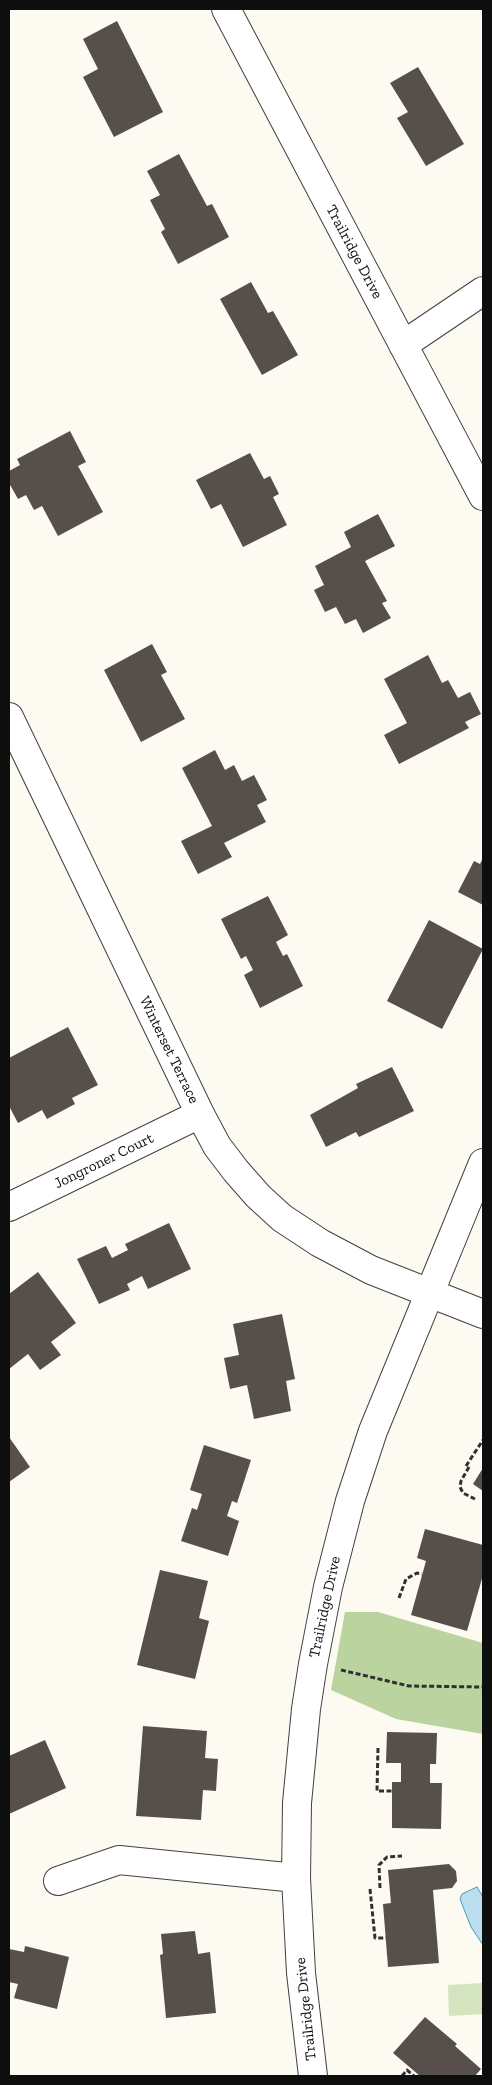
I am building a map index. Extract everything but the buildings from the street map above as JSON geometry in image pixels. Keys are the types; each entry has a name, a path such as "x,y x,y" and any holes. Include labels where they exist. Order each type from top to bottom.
{"street":[{"name":"Trailridge Drive","path":"226,9 483,496"},
{"path":"403,345 483,292"},
{"name":"Winterset Terrace","path":"9,717 200,1114 217,1146 236,1171 258,1196 282,1218 320,1243 371,1270 483,1314"},
{"name":"Jongroner Court","path":"9,1207 200,1114"},
{"name":"Trailridge Drive","path":"314,2076 301,1973 296,1878 297,1803 306,1709 313,1664 328,1587 350,1501 373,1432 483,1162"},
{"path":"58,1881 118,1860 296,1878"}],"path":[{"path":"474,1499 463,1493 460,1487 468,1466 483,1440"},
{"path":"399,1598 406,1579 417,1573 422,1574"},
{"path":"313,1664 409,1686 483,1687"},
{"path":"378,1748 378,1791 392,1790"},
{"path":"380,1888 379,1865 387,1857 402,1856"},
{"path":"370,1889 375,1938 386,1938"},
{"path":"402,2076 407,2070 414,2076"}],"green space":[{"path":"345,1612 378,1612 483,1643 483,1734 396,1719 331,1690"},
{"path":"483,1983 483,2014 449,2016 448,1985"}],"water":[{"path":"477,1887 483,1897 483,1945 471,1927 460,1899 462,1894"}]}
